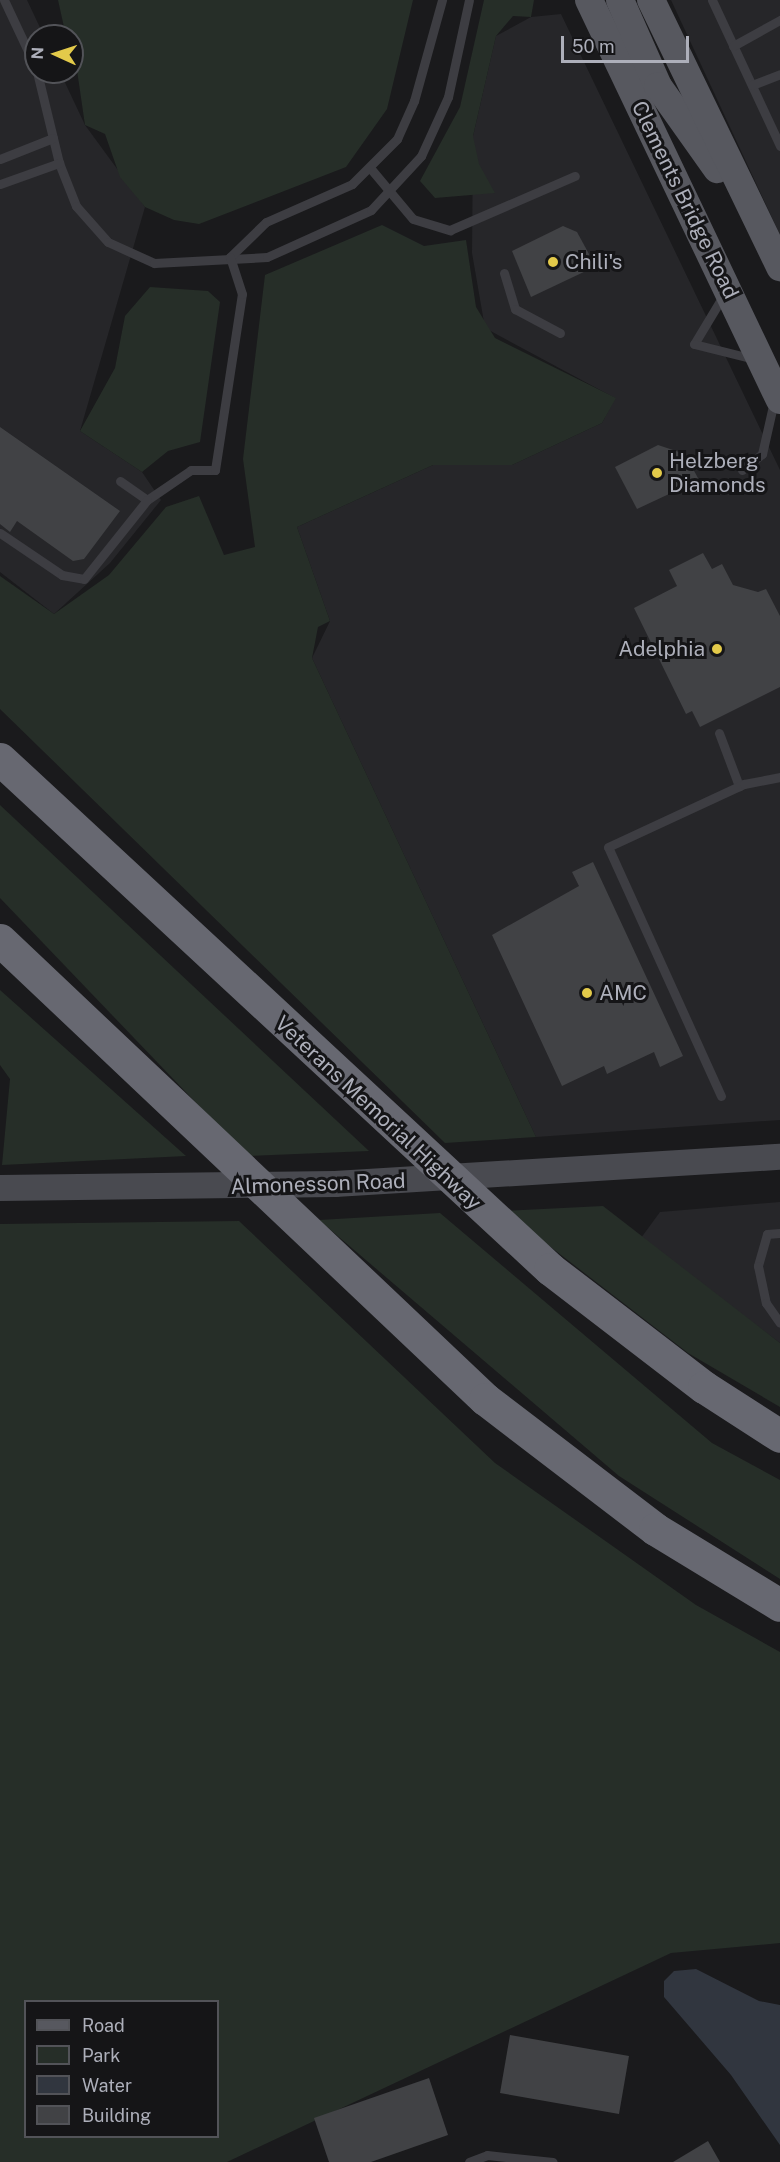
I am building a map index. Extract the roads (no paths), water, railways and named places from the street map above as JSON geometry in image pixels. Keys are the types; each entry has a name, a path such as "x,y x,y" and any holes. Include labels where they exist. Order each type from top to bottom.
{"highway":[{"name":"Veterans Memorial Highway","path":"0,759 550,1269 704,1387 780,1437"},
{"path":"0,940 485,1399 655,1528 780,1605"}],"main road":[{"name":"Clements Bridge Road","path":"589,0 777,395"},
{"path":"620,0 658,86 773,241"},
{"path":"651,0 773,241 780,267"},
{"name":"Almonesson Road","path":"0,1188 142,1190 569,1170 780,1157"}],"lane":[{"path":"4,0 24,44"},
{"path":"230,256 266,222 332,198 371,169 397,139 414,101 442,0"},
{"path":"40,84 59,164 76,206 108,242 154,263 198,264 230,256 267,257 317,239 371,210 421,156 448,97 469,0"},
{"path":"712,0 752,85 776,129 780,146"},
{"path":"733,46 780,20"},
{"path":"752,85 780,74"},
{"path":"0,159 53,138"},
{"path":"0,184 59,164"},
{"path":"371,169 413,219 450,230 575,176"},
{"path":"0,533 62,575 84,579 162,484 191,470 216,470 242,294 230,256"},
{"path":"504,273 516,309 560,333"},
{"path":"727,288 694,344 762,361"},
{"path":"742,470 762,454 772,428 777,395"},
{"path":"120,481 147,500"},
{"path":"719,733 739,786"},
{"path":"721,1096 608,847 739,786 780,777"},
{"path":"780,1233 767,1234 758,1266 766,1303 780,1323"},
{"path":"469,2162 487,2155 553,2162"}],"water":[{"path":"696,1969 759,2001 780,2005 780,2145 731,2075 664,1997 664,1981 674,1971"}],"place":[{"name":"Chili's","path":"553,262"},
{"name":"Helzberg Diamonds","path":"657,473"},
{"name":"Adelphia","path":"717,649"},
{"name":"AMC","path":"587,993"}]}
